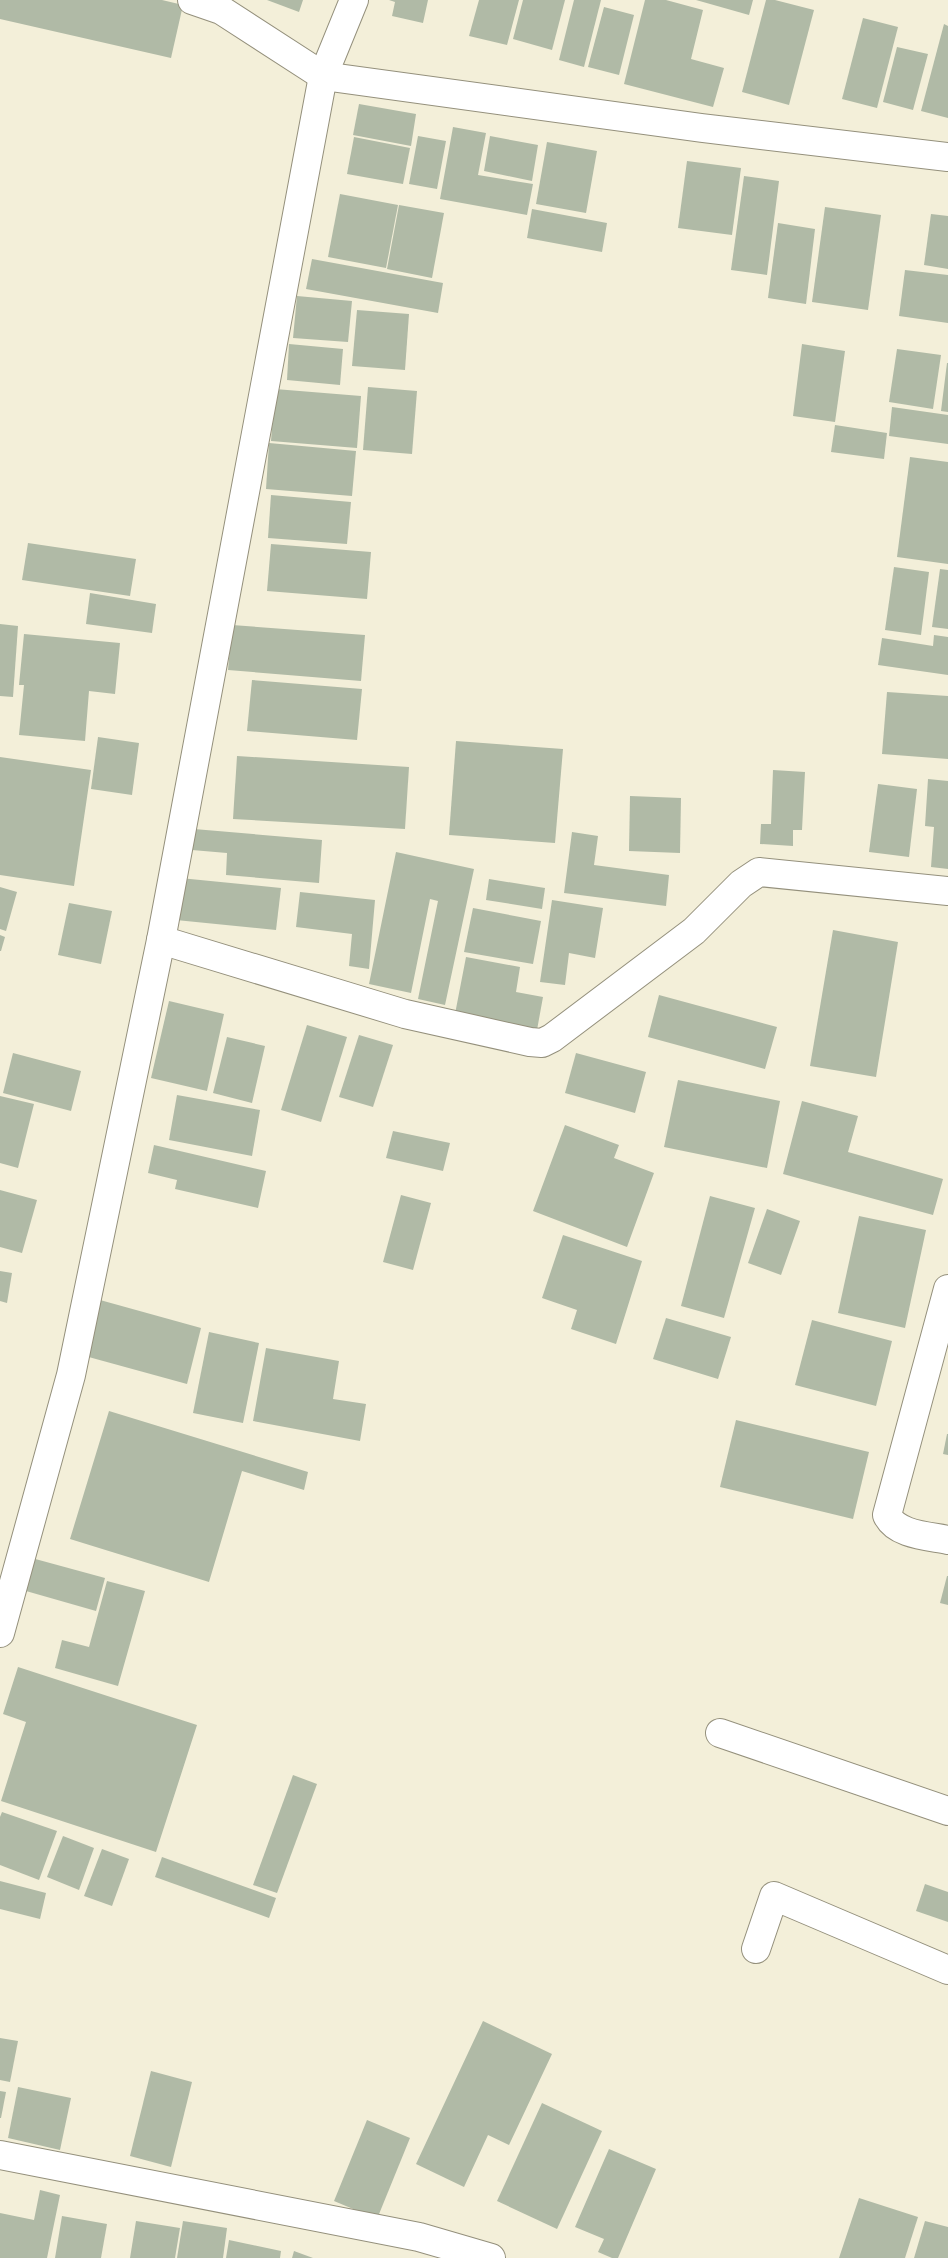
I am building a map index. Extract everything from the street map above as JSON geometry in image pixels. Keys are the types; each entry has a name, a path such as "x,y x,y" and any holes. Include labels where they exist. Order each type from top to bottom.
{"street":[{"path":"192,0 221,10 323,76 702,128 948,157"},
{"path":"0,1633 71,1375 160,940 323,76 354,0"},
{"path":"160,940 405,1014 530,1042 542,1043 552,1038 694,931 741,884 758,872 948,891"},
{"path":"948,1288 887,1515 889,1520 898,1528 948,1540"},
{"path":"720,1733 948,1811"},
{"path":"756,1949 774,1896 948,1970"},
{"path":"0,2155 419,2237 491,2258"}],"building":[{"path":"0,0 162,0 183,5 171,58 0,19"},
{"path":"267,0 303,0 299,12"},
{"path":"389,0 428,0 423,23 392,16 395,2"},
{"path":"479,0 519,0 507,45 469,36"},
{"path":"523,0 565,0 552,50 513,39"},
{"path":"574,0 601,0 584,67 559,60"},
{"path":"645,0 666,0 703,10 691,59 724,68 713,107 624,84"},
{"path":"696,0 753,0 749,15"},
{"path":"766,0 775,0 814,10 789,105 742,92"},
{"path":"604,7 634,15 619,75 588,67"},
{"path":"863,18 898,27 877,108 842,99"},
{"path":"944,24 948,26 948,118 921,111"},
{"path":"897,47 928,54 913,110 883,102"},
{"path":"359,104 416,114 411,146 353,135"},
{"path":"453,127 486,133 478,175 533,184 527,215 440,199"},
{"path":"418,136 446,141 437,189 409,184"},
{"path":"490,136 538,145 532,181 484,171"},
{"path":"354,137 410,148 403,184 347,174"},
{"path":"547,142 597,151 586,213 536,204"},
{"path":"687,161 741,168 732,235 678,228"},
{"path":"744,176 779,181 767,275 731,270"},
{"path":"340,194 398,205 386,268 328,257"},
{"path":"399,205 444,213 432,278 387,269"},
{"path":"825,207 881,215 868,310 812,302"},
{"path":"532,209 607,223 602,252 527,238"},
{"path":"931,214 948,216 948,269 924,265"},
{"path":"778,223 815,229 806,304 768,298"},
{"path":"312,259 443,283 438,313 306,289"},
{"path":"905,270 948,275 948,323 899,316"},
{"path":"297,296 352,301 348,342 293,338"},
{"path":"357,310 409,314 405,370 352,366"},
{"path":"289,344 343,349 340,385 287,380"},
{"path":"802,344 845,351 835,422 793,416"},
{"path":"897,349 941,355 933,409 889,402"},
{"path":"948,363 948,412 941,411"},
{"path":"368,387 417,391 412,454 363,450"},
{"path":"275,389 361,396 357,448 271,441"},
{"path":"892,407 948,415 948,444 889,436"},
{"path":"835,425 887,433 884,459 831,452"},
{"path":"269,443 356,451 352,496 266,489"},
{"path":"910,457 948,462 948,564 897,557"},
{"path":"271,495 351,502 347,544 268,538"},
{"path":"28,543 136,559 130,596 22,580"},
{"path":"271,544 371,552 367,599 267,591"},
{"path":"894,567 929,572 921,635 885,630"},
{"path":"940,569 948,570 948,629 932,627"},
{"path":"90,593 156,604 152,633 86,624"},
{"path":"0,624 18,626 13,697 0,696"},
{"path":"232,625 365,635 361,681 228,670"},
{"path":"24,634 120,643 115,694 89,691 85,741 19,735 24,685 19,685"},
{"path":"934,635 948,637 948,675 878,665 882,638 933,646"},
{"path":"252,680 362,689 357,740 247,731"},
{"path":"887,692 948,696 948,759 882,754"},
{"path":"98,737 139,743 132,795 91,789"},
{"path":"456,741 563,749 555,843 449,835"},
{"path":"237,756 409,767 405,829 233,819"},
{"path":"0,757 91,770 74,886 0,875"},
{"path":"773,770 805,772 802,830 793,830 793,846 760,844 761,824 771,824"},
{"path":"928,779 948,781 948,869 931,867 934,827 925,826"},
{"path":"878,784 917,789 909,857 869,852"},
{"path":"630,796 681,798 680,853 629,851"},
{"path":"194,829 322,840 319,883 226,875 227,853 192,850"},
{"path":"572,832 598,836 594,865 669,875 666,906 564,893"},
{"path":"396,852 474,869 445,1005 418,999 438,901 430,899 411,993 369,984"},
{"path":"180,878 281,888 276,930 176,920"},
{"path":"489,879 545,888 542,909 486,900"},
{"path":"0,887 17,892 6,931 0,929"},
{"path":"300,892 375,900 369,969 349,966 352,934 296,927"},
{"path":"552,900 603,908 595,958 569,953 565,985 540,982"},
{"path":"69,903 112,911 101,964 58,955"},
{"path":"473,908 541,921 533,964 464,952"},
{"path":"833,930 898,942 876,1077 810,1066"},
{"path":"0,935 5,937 1,951 0,951"},
{"path":"466,957 520,967 516,992 543,997 537,1030 455,1014"},
{"path":"659,995 777,1027 765,1069 648,1037"},
{"path":"169,1001 224,1014 207,1091 151,1078"},
{"path":"307,1025 347,1037 321,1122 281,1110"},
{"path":"359,1035 393,1045 373,1107 339,1097"},
{"path":"227,1037 265,1046 252,1103 213,1093"},
{"path":"13,1053 81,1071 71,1111 3,1093"},
{"path":"576,1053 646,1072 635,1113 565,1093"},
{"path":"678,1080 780,1101 767,1168 664,1147"},
{"path":"177,1095 260,1110 252,1156 169,1140"},
{"path":"0,1096 34,1104 18,1168 0,1163"},
{"path":"802,1101 858,1116 848,1152 943,1179 933,1215 783,1174"},
{"path":"565,1125 619,1145 614,1158 654,1173 627,1247 533,1211"},
{"path":"393,1131 450,1143 443,1171 386,1158"},
{"path":"154,1145 266,1171 258,1208 175,1189 177,1180 148,1173"},
{"path":"0,1190 37,1200 22,1253 0,1247"},
{"path":"401,1195 431,1203 413,1270 383,1262"},
{"path":"710,1196 755,1208 724,1318 681,1306"},
{"path":"767,1209 800,1221 781,1275 748,1263"},
{"path":"859,1216 926,1230 905,1328 838,1313"},
{"path":"563,1235 642,1261 616,1344 571,1329 577,1310 542,1298"},
{"path":"0,1271 12,1273 7,1303 0,1301"},
{"path":"100,1300 201,1328 187,1384 85,1356"},
{"path":"666,1318 731,1337 718,1379 653,1359"},
{"path":"812,1320 892,1341 876,1406 795,1385"},
{"path":"209,1332 259,1343 243,1423 193,1413"},
{"path":"266,1348 339,1361 333,1399 366,1404 360,1441 253,1421"},
{"path":"109,1411 308,1472 304,1490 242,1471 209,1582 70,1539"},
{"path":"736,1420 869,1452 853,1519 720,1487"},
{"path":"948,1434 948,1455 943,1454"},
{"path":"28,1557 105,1578 96,1611 19,1589"},
{"path":"948,1576 948,1605 940,1603"},
{"path":"107,1581 145,1591 118,1686 55,1668 62,1640 89,1647"},
{"path":"18,1667 197,1725 156,1852 1,1801 26,1722 3,1714"},
{"path":"293,1775 317,1784 277,1893 253,1885"},
{"path":"2,1812 57,1831 39,1880 0,1865 0,1817"},
{"path":"63,1836 94,1848 79,1890 47,1877"},
{"path":"102,1849 129,1859 112,1906 84,1896"},
{"path":"162,1857 276,1898 269,1918 155,1877"},
{"path":"0,1881 46,1893 40,1919 0,1909"},
{"path":"925,1884 948,1892 948,1922 916,1911"},
{"path":"483,2021 552,2054 509,2145 488,2135 464,2187 416,2164"},
{"path":"0,2038 18,2041 10,2082 0,2080"},
{"path":"151,2071 192,2082 171,2167 130,2156"},
{"path":"18,2087 71,2098 60,2150 8,2138"},
{"path":"0,2091 6,2092 1,2118 0,2118"},
{"path":"542,2103 602,2131 557,2229 497,2201"},
{"path":"367,2120 410,2138 377,2219 334,2201"},
{"path":"609,2149 656,2169 618,2258 612,2258 598,2252 604,2239 575,2227"},
{"path":"40,2190 60,2195 47,2258 0,2258 0,2213 34,2220"},
{"path":"859,2198 918,2217 905,2258 839,2258"},
{"path":"62,2216 107,2224 101,2258 55,2258"},
{"path":"136,2221 180,2228 175,2258 130,2258"},
{"path":"183,2221 227,2228 223,2258 177,2258"},
{"path":"925,2221 948,2227 948,2258 914,2258"},
{"path":"229,2240 281,2251 280,2258 226,2258"},
{"path":"294,2251 313,2258 292,2258"}]}
